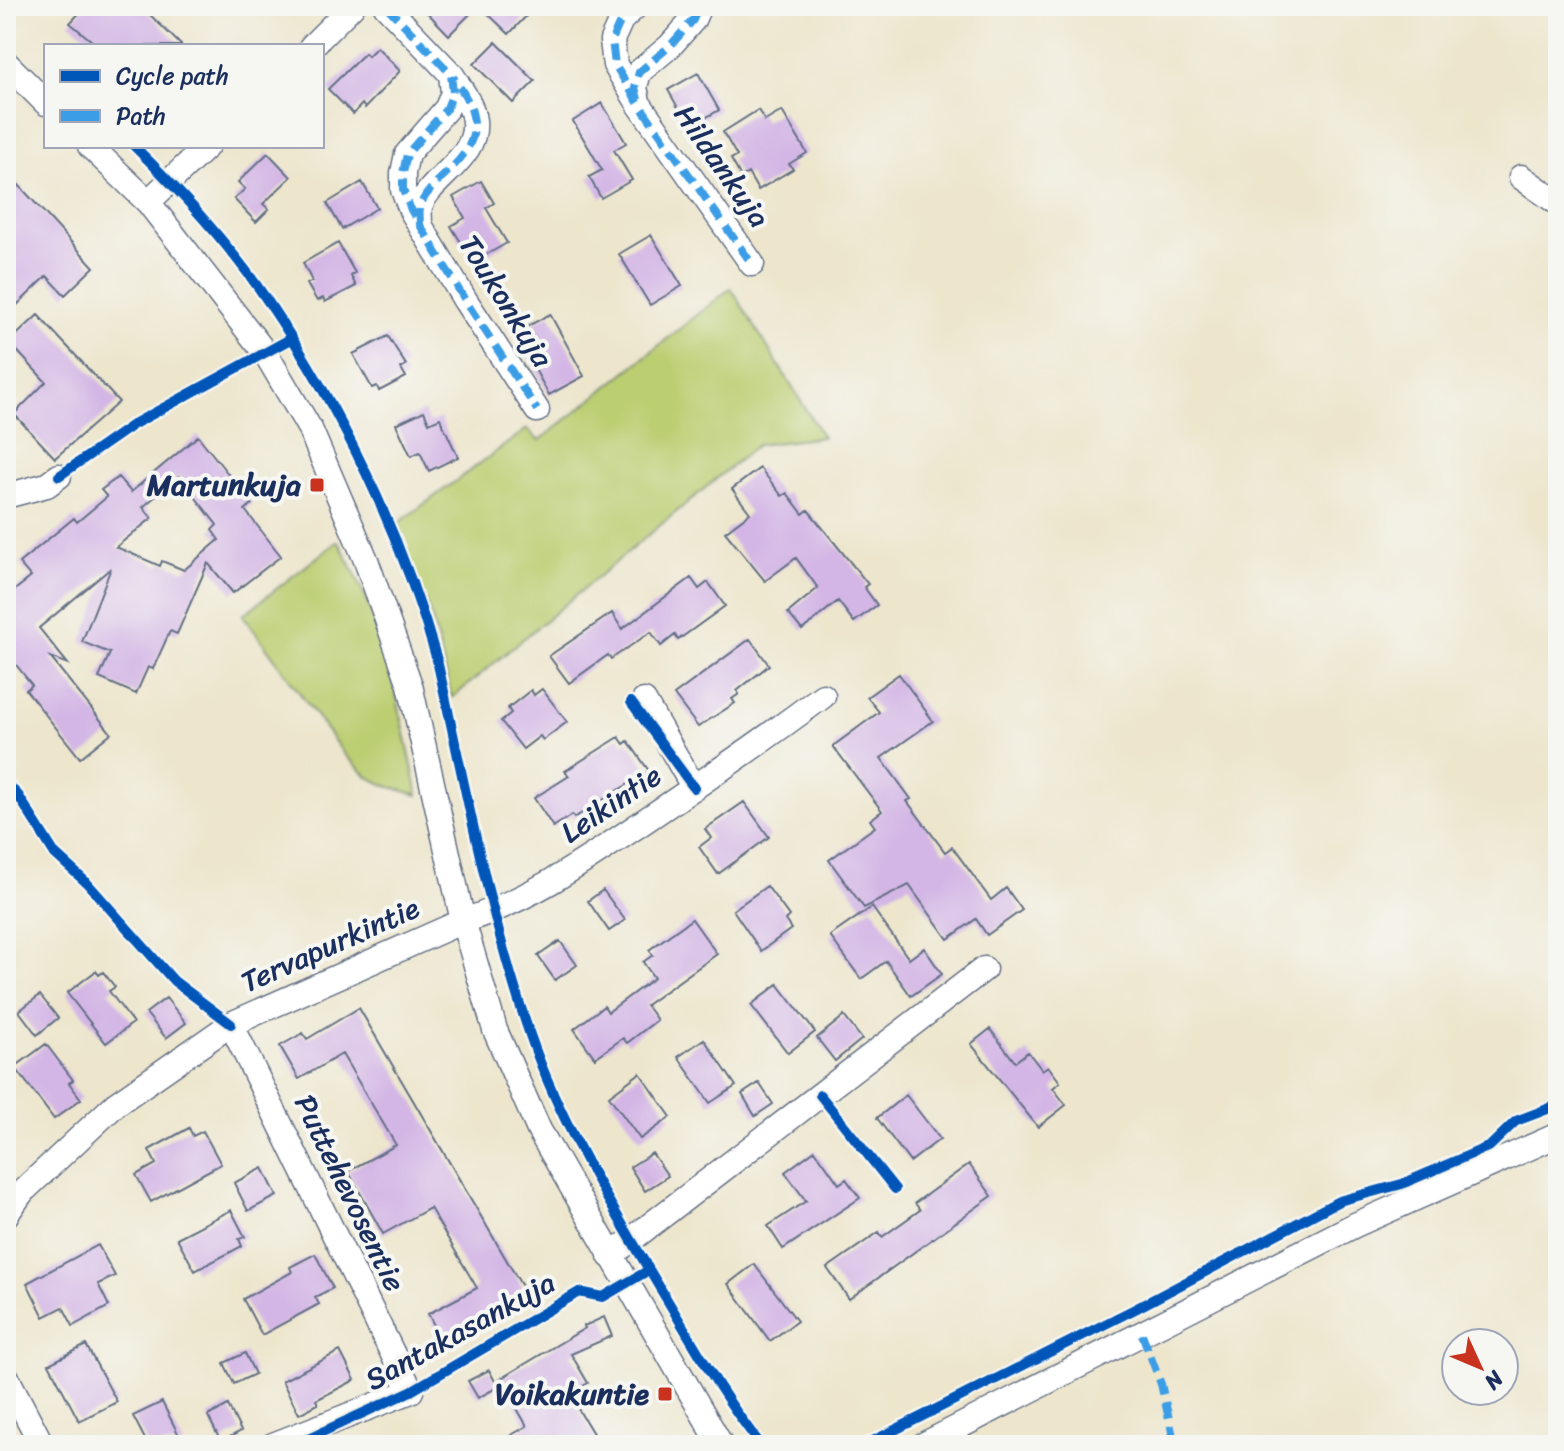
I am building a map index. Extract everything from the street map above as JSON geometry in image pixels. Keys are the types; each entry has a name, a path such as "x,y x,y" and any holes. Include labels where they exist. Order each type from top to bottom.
{"street":[{"path":"314,44 352,6"},
{"name":"Toukonkuja","path":"386,6 451,74 468,101 474,118 473,135 458,163 427,195 420,207 420,225"},
{"name":"Hildankuja","path":"636,6 621,20 612,40 615,65 752,264"},
{"name":"Hildankuja","path":"639,104 635,87 639,72 670,46 693,20 699,6"},
{"path":"6,63 44,101"},
{"name":"Toukonkuja","path":"451,74 453,93 447,108 407,154 403,190 420,225 537,410"},
{"path":"92,148 148,202 266,354 310,429 366,560 410,685 463,921 495,1030 539,1130 721,1445"},
{"path":"148,202 205,148"},
{"path":"1521,177 1555,201 1558,200"},
{"path":"6,496 47,485 59,476"},
{"name":"Leikintie","path":"463,921 492,912 533,892 595,854 823,696"},
{"path":"644,701 694,788"},
{"name":"Tervapurkintie","path":"6,1215 22,1192 116,1104 231,1024 463,921"},
{"path":"610,1256 984,969"},
{"name":"Puttehevosentie","path":"231,1024 411,1391 273,1445"},
{"path":"923,1445 1355,1225 1558,1135"},
{"path":"6,1376 42,1445"}],"green space":[{"path":"731,288 823,437 757,445 452,698 432,619 397,524 527,429 539,441"},
{"path":"338,541 354,571 378,633 397,697 418,795 368,777 344,754 243,615"}],"building":[{"path":"86,6 141,6 180,44 96,44 70,23"},
{"path":"421,6 478,6 449,35"},
{"path":"480,6 536,6 509,34"},
{"path":"496,42 535,81 513,103 474,64"},
{"path":"377,47 400,71 365,108 362,104 353,114 328,89 365,53 368,56"},
{"path":"698,73 719,110 689,127 668,90"},
{"path":"602,103 626,143 614,150 632,180 601,198 589,177 602,170 573,121"},
{"path":"758,110 765,121 782,111 807,153 789,164 793,169 758,190 748,173 741,177 731,159 737,156 723,132"},
{"path":"268,153 291,177 263,204 269,209 256,222 234,199 245,189 238,182"},
{"path":"6,171 94,267 65,295 47,276 16,306 6,296"},
{"path":"481,181 494,203 486,208 507,243 479,259 469,241 462,244 451,226 465,218 453,197"},
{"path":"362,182 377,208 342,229 327,203"},
{"path":"651,235 682,286 650,305 619,254"},
{"path":"338,243 355,273 351,276 356,286 325,302 323,298 317,301 307,284 312,281 303,263"},
{"path":"550,314 584,376 549,395 515,333"},
{"path":"38,315 119,402 55,458 14,414 46,382 9,342"},
{"path":"388,336 406,365 401,368 406,377 379,391 377,386 372,388 353,354"},
{"path":"424,411 429,423 440,418 458,457 429,471 420,452 411,456 396,424"},
{"path":"198,436 252,504 245,510 281,556 233,593 208,563 177,634 170,631 153,669 148,667 136,694 99,678 110,653 82,642 111,568 39,628 68,664 50,657 111,733 80,758 26,690 32,685 6,652 6,597 31,577 19,563 74,518 77,522 107,497 101,490 118,477 131,492","holes":["179,476 217,525 212,530 219,540 184,570 162,561 160,566 116,547 152,518 143,507"]},
{"path":"760,468 782,496 787,493 803,514 808,510 868,584 864,587 877,605 854,622 838,601 802,630 788,613 818,588 796,558 765,581 725,532 750,513 732,489"},
{"path":"691,578 699,589 708,582 725,606 678,640 675,635 661,646 651,632 611,659 608,655 569,683 549,656 612,613 622,629"},
{"path":"750,639 769,665 737,691 739,694 732,699 735,703 698,727 674,695"},
{"path":"899,674 933,721 881,758 911,799 907,801 945,852 952,847 991,900 1006,888 1022,910 987,935 976,919 948,939 909,885 864,908 829,860 875,827 870,820 882,811 833,746 879,712 867,697"},
{"path":"542,689 567,722 543,740 540,736 523,749 501,721 511,713 508,708 531,690 534,695"},
{"path":"619,737 624,744 628,741 649,771 574,818 572,815 553,827 534,798 569,776 565,771"},
{"path":"744,802 769,837 718,874 699,847 711,838 705,829"},
{"path":"767,886 789,916 785,920 791,929 761,951 733,910"},
{"path":"603,890 625,920 609,931 588,901"},
{"path":"872,907 909,959 924,948 942,974 911,996 886,961 861,979 830,936"},
{"path":"692,919 717,954 646,1005 657,1020 627,1043 623,1038 595,1058 574,1029 604,1006 608,1012 654,978 643,962 653,955 649,950"},
{"path":"560,941 577,965 555,980 538,956"},
{"path":"96,971 99,975 103,972 115,987 109,991 133,1023 106,1043 67,993"},
{"path":"778,984 815,1032 788,1053 751,1005"},
{"path":"40,995 58,1018 37,1035 19,1011"},
{"path":"166,998 186,1023 166,1038 146,1013"},
{"path":"359,1008 527,1295 443,1342 428,1314 477,1288 430,1208 383,1234 348,1171 396,1145 342,1054 299,1079 280,1046 303,1033 307,1039"},
{"path":"844,1016 862,1039 835,1061 817,1038"},
{"path":"990,1029 1015,1062 1028,1052 1042,1070 1048,1066 1060,1082 1053,1088 1066,1105 1038,1127 971,1044"},
{"path":"704,1039 736,1086 710,1103 678,1057"},
{"path":"46,1044 73,1080 69,1083 81,1099 54,1119 15,1067"},
{"path":"640,1073 671,1117 640,1139 609,1096"},
{"path":"759,1083 773,1104 755,1116 742,1094"},
{"path":"906,1095 940,1139 910,1162 877,1118"},
{"path":"189,1128 193,1136 203,1131 221,1164 151,1202 136,1175 156,1164 149,1150"},
{"path":"815,1150 839,1184 846,1179 860,1198 783,1249 768,1226 806,1201 785,1172"},
{"path":"652,1153 668,1176 645,1191 630,1167"},
{"path":"969,1164 992,1196 849,1299 827,1268 879,1232 882,1237 920,1210 915,1203"},
{"path":"263,1168 277,1196 248,1211 234,1183"},
{"path":"231,1210 245,1237 239,1239 242,1246 195,1271 177,1238"},
{"path":"98,1245 115,1276 98,1284 109,1306 73,1326 63,1307 44,1317 27,1283"},
{"path":"315,1254 333,1288 315,1297 319,1304 262,1335 243,1299 292,1272 290,1267"},
{"path":"754,1264 797,1321 770,1341 728,1284"},
{"path":"604,1317 612,1336 571,1354 588,1383 569,1394 600,1445 494,1445 527,1426 500,1379 584,1326"},
{"path":"86,1345 117,1402 79,1421 49,1364"},
{"path":"340,1351 355,1380 316,1400 318,1404 299,1414 282,1381"},
{"path":"245,1353 255,1374 234,1384 224,1363"},
{"path":"489,1370 498,1387 478,1398 468,1381"},
{"path":"162,1402 184,1445 148,1445 133,1416"},
{"path":"228,1405 241,1431 221,1442 208,1416"}],"marked path":[{"path":"386,6 451,74 453,93 447,108 407,154 403,190 411,210 465,300 537,410"},
{"path":"636,6 621,20 612,40 615,65 752,264"},
{"path":"638,100 635,87 639,72 670,46 693,20 699,6"},
{"path":"6,33 14,31"},
{"path":"420,225 420,206 426,195 463,155 474,131 470,105 453,77"},
{"path":"1142,1334 1161,1384 1175,1445"}],"cycle path":[{"path":"136,148 206,221 254,282 296,344 367,475 406,566 437,660 502,943 543,1070 609,1202 711,1373 761,1445"},
{"path":"59,476 134,424 292,338"},
{"path":"631,702 694,788"},
{"path":"6,783 18,795 55,854 87,883 174,981 231,1024"},
{"path":"820,1095 895,1189"},
{"path":"865,1445 1137,1308 1339,1201 1402,1184 1490,1146 1516,1121 1558,1105"},
{"name":"Santakasankuja","path":"294,1445 411,1391 579,1292 603,1297 649,1270"}],"place":[{"name":"Martunkuja","path":"317,485"},
{"name":"Voikakuntie","path":"665,1394"}]}
